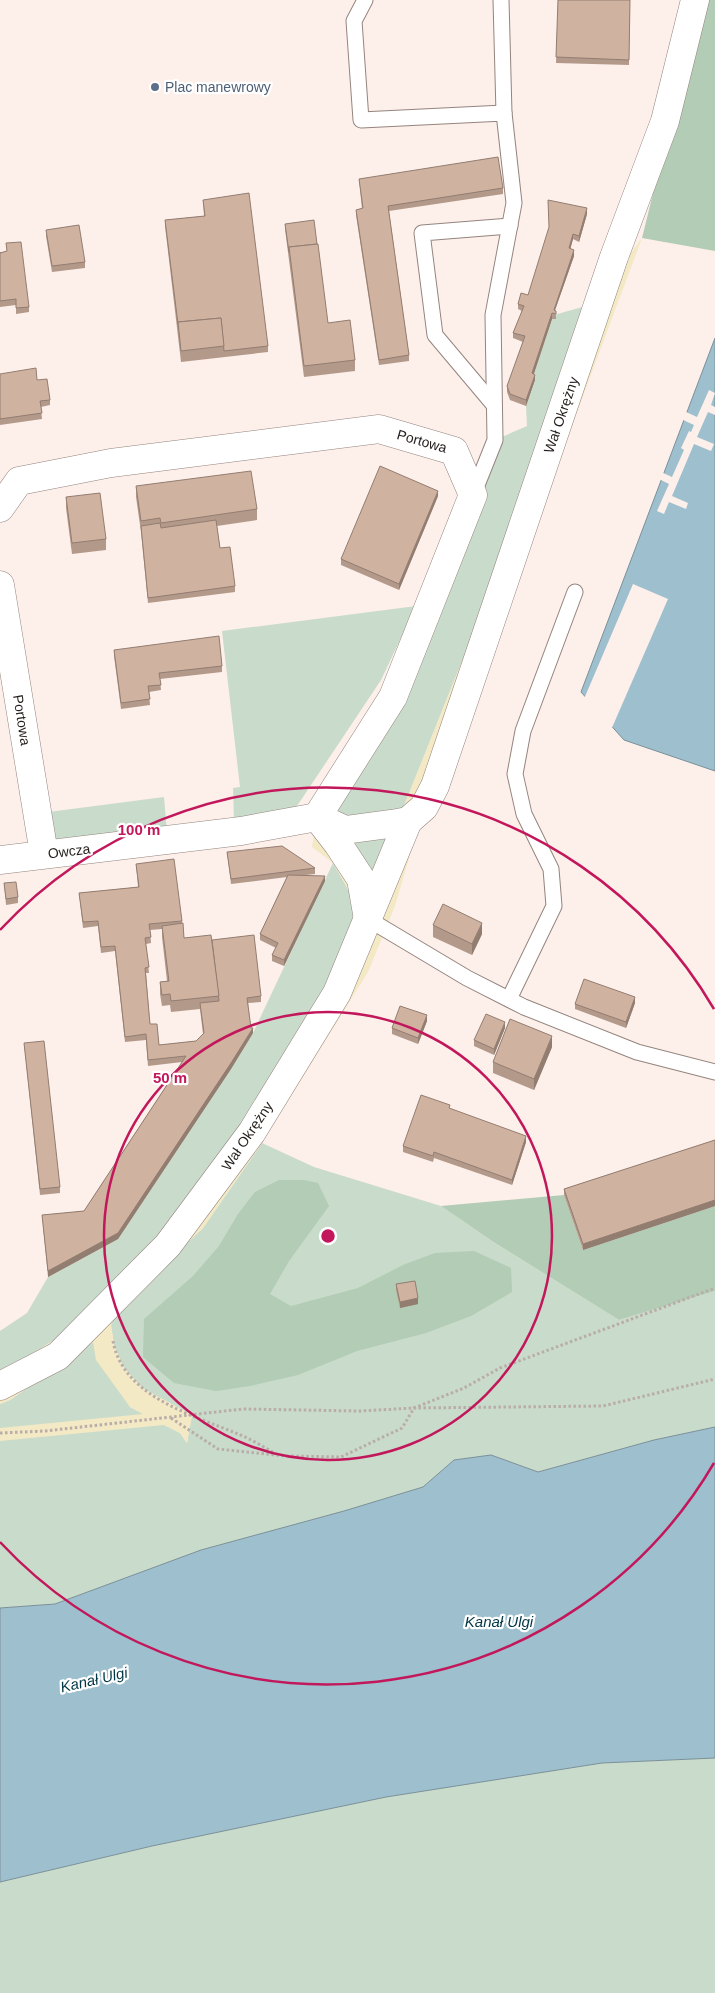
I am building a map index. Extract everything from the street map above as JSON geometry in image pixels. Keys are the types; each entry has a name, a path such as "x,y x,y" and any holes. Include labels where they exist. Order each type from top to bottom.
{"street":[{"name":"Wał Okrężny","path":"0,1386 58,1356 168,1245 252,1132 337,992 408,820 424,807 436,786 614,257 664,121 695,0"},
{"name":"Portowa","path":"0,508 19,480 111,463 379,429 454,451 473,494"},
{"path":"317,817 393,697 473,494"},
{"name":"Portowa","path":"0,585 44,854"},
{"path":"317,817 345,830 408,820"},
{"path":"317,817 361,879 368,919"},
{"name":"Owcza","path":"0,860 228,833 317,817"}],"lane":[{"path":"365,0 354,21 361,120 504,113"},
{"path":"473,494 495,440 493,315 514,203 504,113 501,0"},
{"path":"494,405 435,334 422,233 510,226"},
{"path":"509,999 554,906 552,869 524,814 515,774 523,730 575,592"},
{"path":"368,919 466,978 585,1033 637,1052 715,1072"}],"path":[{"path":"170,1417 218,1449 279,1456 341,1457 402,1428 414,1408 464,1388 500,1368 715,1288"},
{"path":"113,1300 111,1325 114,1345 124,1368 142,1388 172,1406 241,1435 279,1456"},
{"path":"0,1433 243,1409 359,1411 414,1408 603,1406 715,1379"}],"green space":[{"path":"701,0 715,0 715,251 642,238"},
{"path":"593,304 516,526 404,806 393,814 317,817 393,697 495,440 527,426 526,406 535,381 532,379 552,319 556,319 554,315"},
{"path":"416,606 381,680 289,818 234,822 233,788 240,787 222,631"},
{"path":"164,797 167,833 45,844 41,813"},
{"path":"390,833 382,871 369,871 345,834"},
{"path":"333,863 361,912 337,993 166,1237 62,1335 0,1374 0,1331 27,1313 48,1277 118,1239 231,1069 253,1033"},
{"path":"262,1143 314,1167 441,1206 492,1241 619,1320 715,1291 715,1427 654,1440 537,1472 491,1455 454,1460 423,1487 344,1511 201,1550 55,1604 0,1608 0,1404 10,1400 93,1342 130,1407 180,1433 187,1443 192,1415 142,1388 124,1368 114,1345 111,1325 118,1308 203,1228"},
{"path":"279,1180 304,1180 318,1183 329,1206 289,1261 270,1294 291,1306 358,1288 403,1265 435,1253 474,1251 511,1268 512,1292 471,1316 426,1333 357,1351 298,1375 250,1386 216,1391 174,1383 143,1357 144,1319 193,1276 219,1246 238,1214 255,1192"},
{"path":"564,1195 583,1250 715,1206 715,1291 619,1320 492,1241 441,1206"},
{"path":"715,1758 715,1993 0,1993 0,1882 152,1846 386,1797 602,1763"}],"sand":[{"path":"642,238 539,514 424,807 395,906 368,972 262,1143 203,1228 118,1308 111,1325 114,1345 124,1368 142,1388 192,1415 187,1443 180,1433 164,1425 0,1441 0,1428 143,1414 130,1407 96,1360 93,1342 10,1400 0,1404 0,1374 62,1335 166,1237 337,993 361,912 333,863 312,847 317,817 393,814 404,806 516,526 593,304","holes":["345,834 393,838 377,870 369,871"]}],"water":[{"path":"715,338 715,771 624,740 581,692"},
{"name":"Kanał Ulgi","path":"715,1427 715,1758 602,1763 386,1797 152,1846 0,1882 0,1608 55,1604 201,1550 344,1511 423,1487 454,1460 491,1455 538,1472 654,1440"}],"pier":[{"path":"709,390 715,393 711,405 715,407 715,415 708,412 697,437 714,444 711,451 694,444 672,496 688,503 686,509 669,502 664,514 657,511 669,484 659,479 661,472 672,477 684,450 681,448 694,425 681,419 684,411 697,417"},
{"path":"633,584 668,599 611,730 584,699"}],"building":[{"path":"558,0 630,0 629,60 556,57"},
{"path":"498,157 503,188 388,206 409,355 379,360 356,210 363,208 359,179"},
{"path":"249,193 268,346 224,351 221,318 178,322 178,324 165,220 205,216 203,200"},
{"path":"548,200 587,208 579,236 573,234 569,248 574,250 554,310 556,314 552,313 532,373 535,375 526,400 510,394 507,386 525,336 513,333 524,306 518,304 521,293 528,295 549,227"},
{"path":"314,220 317,244 289,247 289,252 285,224"},
{"path":"79,225 85,262 52,266 46,230"},
{"path":"21,242 29,307 16,308 16,299 0,301 0,253 7,251 6,243"},
{"path":"318,244 328,323 350,320 355,360 304,366 289,247"},
{"path":"221,318 224,346 181,351 178,322"},
{"path":"36,368 37,380 47,379 50,400 40,401 42,413 0,419 0,374"},
{"path":"380,466 438,491 399,584 341,559"},
{"path":"251,471 257,509 161,523 160,518 141,521 136,486"},
{"path":"100,493 106,539 72,543 66,497"},
{"path":"216,520 220,548 230,547 235,586 148,598 141,526 160,523 161,528"},
{"path":"219,636 222,666 159,673 161,685 148,686 150,699 121,703 114,650"},
{"path":"282,846 315,868 231,879 227,852"},
{"path":"174,859 182,921 149,924 151,937 145,938 149,967 145,968 150,1024 157,1024 159,1045 196,1041 204,1033 200,1003 219,1001 212,940 254,935 261,996 247,998 251,1028 253,1028 118,1233 48,1271 42,1215 84,1211 186,1056 148,1060 146,1034 125,1037 115,946 101,947 98,921 83,922 79,893 139,887 136,864"},
{"path":"288,875 325,876 284,960 272,955 278,943 260,934"},
{"path":"16,882 18,897 6,899 4,883"},
{"path":"443,904 482,923 472,944 433,925"},
{"path":"183,923 184,938 211,935 219,996 171,1001 170,994 162,995 160,982 169,981 162,926"},
{"path":"584,979 635,997 626,1022 575,1004"},
{"path":"400,1006 427,1015 418,1038 392,1028"},
{"path":"486,1014 505,1022 494,1049 474,1040"},
{"path":"510,1019 552,1036 534,1079 493,1062"},
{"path":"44,1041 60,1187 40,1189 24,1043"},
{"path":"421,1095 450,1105 449,1108 526,1136 512,1180 434,1152 433,1156 403,1146"},
{"path":"715,1140 715,1200 583,1244 564,1189"},
{"path":"415,1281 418,1298 400,1302 396,1284"}],"place":[{"name":"Plac manewrowy","path":"155,87"}]}
